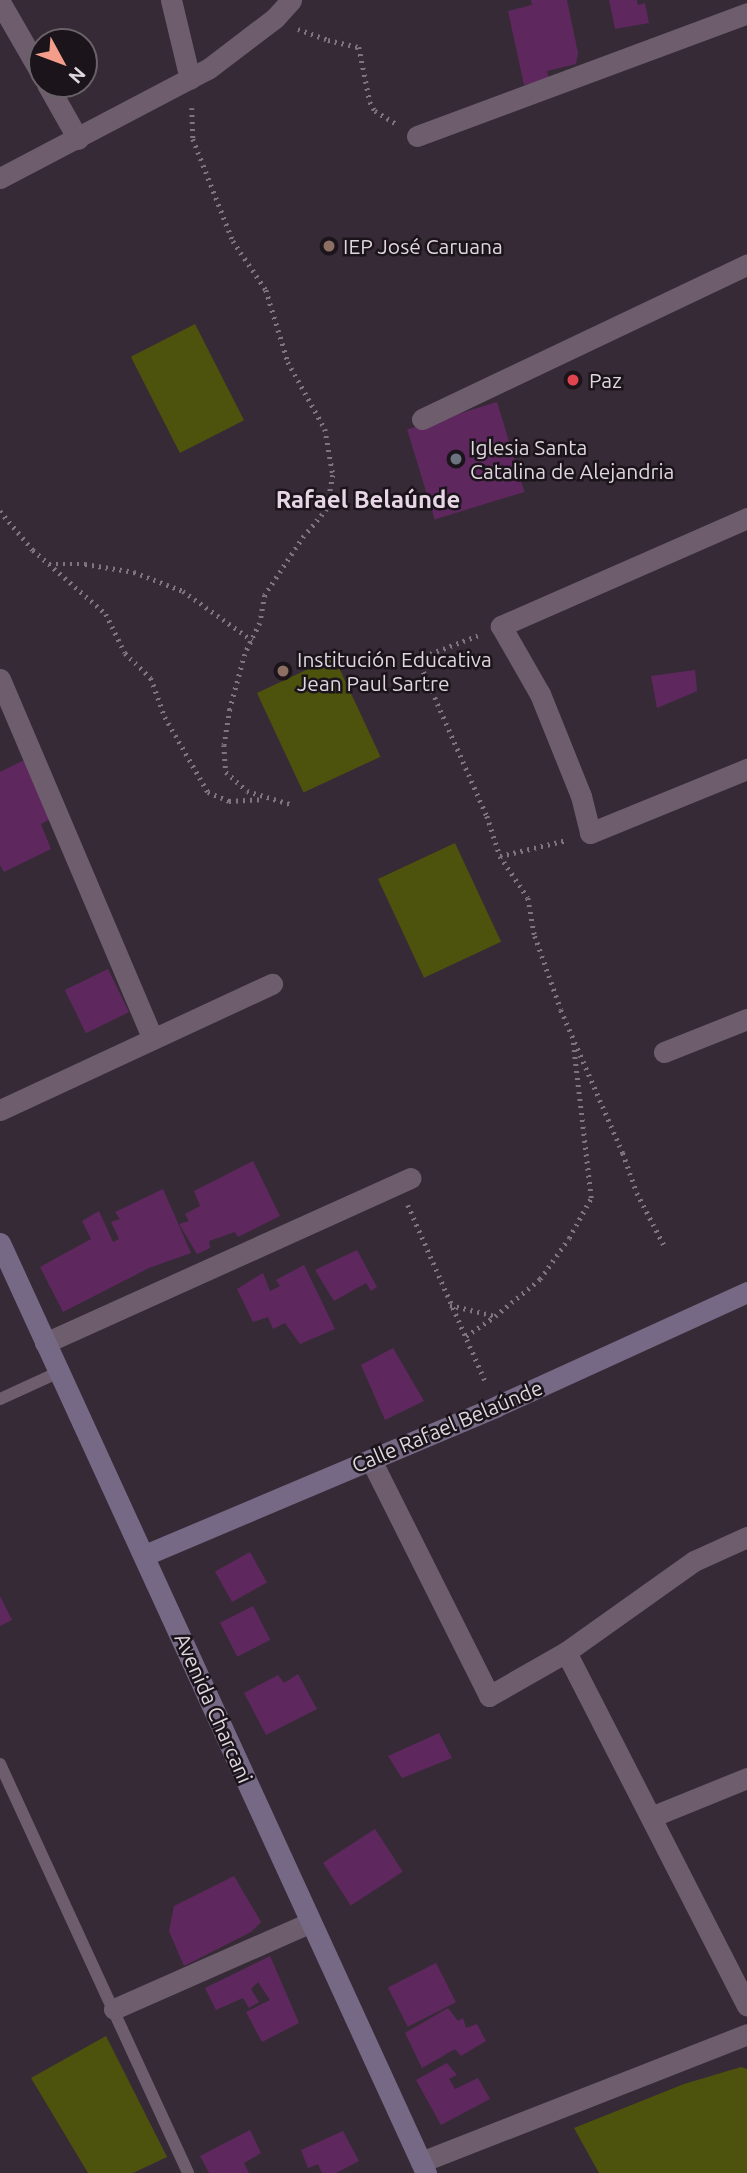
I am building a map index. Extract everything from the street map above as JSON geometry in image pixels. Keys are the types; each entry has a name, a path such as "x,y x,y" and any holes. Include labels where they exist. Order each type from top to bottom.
{"main road":[{"name":"Avenida Charcani","path":"0,1243 145,1555 423,2168"},
{"name":"Calle Rafael Belaúnde","path":"145,1555 497,1406 747,1292"}],"street":[{"path":"171,0 190,79"},
{"path":"0,178 208,69 275,18 291,0"},
{"path":"0,2 28,51"},
{"path":"417,136 747,13"},
{"path":"55,98 78,139"},
{"path":"422,419 747,265"},
{"path":"747,518 501,626 540,694 580,796 590,833 747,769"},
{"path":"0,679 153,1039"},
{"path":"0,1110 272,984"},
{"path":"664,1052 747,1019"},
{"path":"46,1343 403,1181"},
{"path":"371,1460 489,1696 566,1652 694,1561 747,1536"},
{"path":"566,1652 747,2005"},
{"path":"652,1817 747,1778"},
{"path":"114,2010 311,1922"},
{"path":"423,2168 747,2034"}],"lane":[{"path":"0,1399 59,1372"},
{"path":"0,1764 188,2173"}],"path":[{"path":"275,18 328,40 359,47 362,74 376,111 417,136"},
{"path":"190,79 193,139 233,241 266,290 288,362 325,429 333,475 327,509 304,536 265,595 260,623 230,709 224,745 226,772 247,791 266,799 293,805"},
{"path":"0,511 49,564 106,614 125,653 151,678 165,717 208,792 229,801 266,799"},
{"path":"49,564 108,566 143,575 183,591 252,640"},
{"path":"501,626 418,659 487,817 500,856 528,898 535,936 572,1036 623,1153 637,1194 664,1245"},
{"path":"500,856 572,839"},
{"path":"466,1336 540,1279 569,1238 592,1198 572,1036"},
{"path":"403,1181 406,1202 497,1406"},
{"path":"450,1305 495,1316"}],"green space":[{"path":"195,324 244,420 180,453 131,357"},
{"path":"334,657 380,757 303,793 257,693"},
{"path":"455,843 501,942 424,978 378,879"},
{"path":"106,2036 167,2157 133,2173 88,2173 31,2078"},
{"path":"741,2067 747,2069 747,2173 599,2173 574,2128 684,2084"}],"building":[{"path":"531,0 567,0 578,53 576,64 547,71 549,80 524,85 508,11 532,5"},
{"path":"609,0 637,0 638,5 645,3 649,23 615,29"},
{"path":"497,402 524,492 435,519 407,429"},
{"path":"695,670 697,691 657,708 651,676"},
{"path":"28,758 52,818 41,824 51,849 4,872 0,865 0,772"},
{"path":"108,969 129,1012 86,1033 65,990"},
{"path":"253,1161 280,1216 238,1237 235,1232 209,1241 210,1248 197,1254 179,1224 189,1221 185,1214 200,1206 194,1191"},
{"path":"163,1189 191,1253 149,1268 63,1312 40,1267 91,1239 82,1221 99,1211 113,1242 119,1239 111,1222 120,1219 115,1212"},
{"path":"357,1250 377,1287 371,1291 366,1283 334,1301 315,1270"},
{"path":"304,1265 335,1329 300,1344 285,1323 273,1329 268,1317 253,1322 237,1289 263,1273 270,1291 280,1286 276,1280"},
{"path":"393,1348 424,1401 385,1420 361,1365"},
{"path":"250,1552 267,1583 232,1602 215,1571"},
{"path":"0,1596 12,1620 0,1626"},
{"path":"253,1606 270,1640 237,1657 220,1623"},
{"path":"298,1674 317,1709 266,1735 244,1693 278,1675 284,1683"},
{"path":"439,1733 452,1758 402,1778 388,1756"},
{"path":"375,1829 403,1872 351,1906 323,1863"},
{"path":"234,1876 261,1922 251,1932 184,1966 169,1931 174,1906"},
{"path":"270,1956 299,2023 262,2042 246,2012 270,2000 258,1982 251,1989 259,2002 249,2008 243,1998 216,2010 205,1988"},
{"path":"436,1963 456,2002 408,2027 388,1988"},
{"path":"448,2008 458,2021 463,2018 466,2028 477,2024 486,2041 461,2056 455,2049 422,2068 405,2033"},
{"path":"447,2063 457,2075 449,2079 455,2089 478,2078 490,2099 441,2125 416,2080"},
{"path":"250,2130 261,2153 244,2163 249,2173 209,2173 200,2156"},
{"path":"343,2131 359,2161 336,2173 322,2173 318,2164 308,2168 301,2150"}],"place":[{"name":"IEP José Caruana","path":"329,246"},
{"name":"Paz","path":"573,380"},
{"name":"Iglesia Santa Catalina de Alejandria","path":"456,459"},
{"name":"Institución Educativa Jean Paul Sartre","path":"283,671"}],"district":[{"name":"Rafael Belaúnde","path":"368,500"}]}
